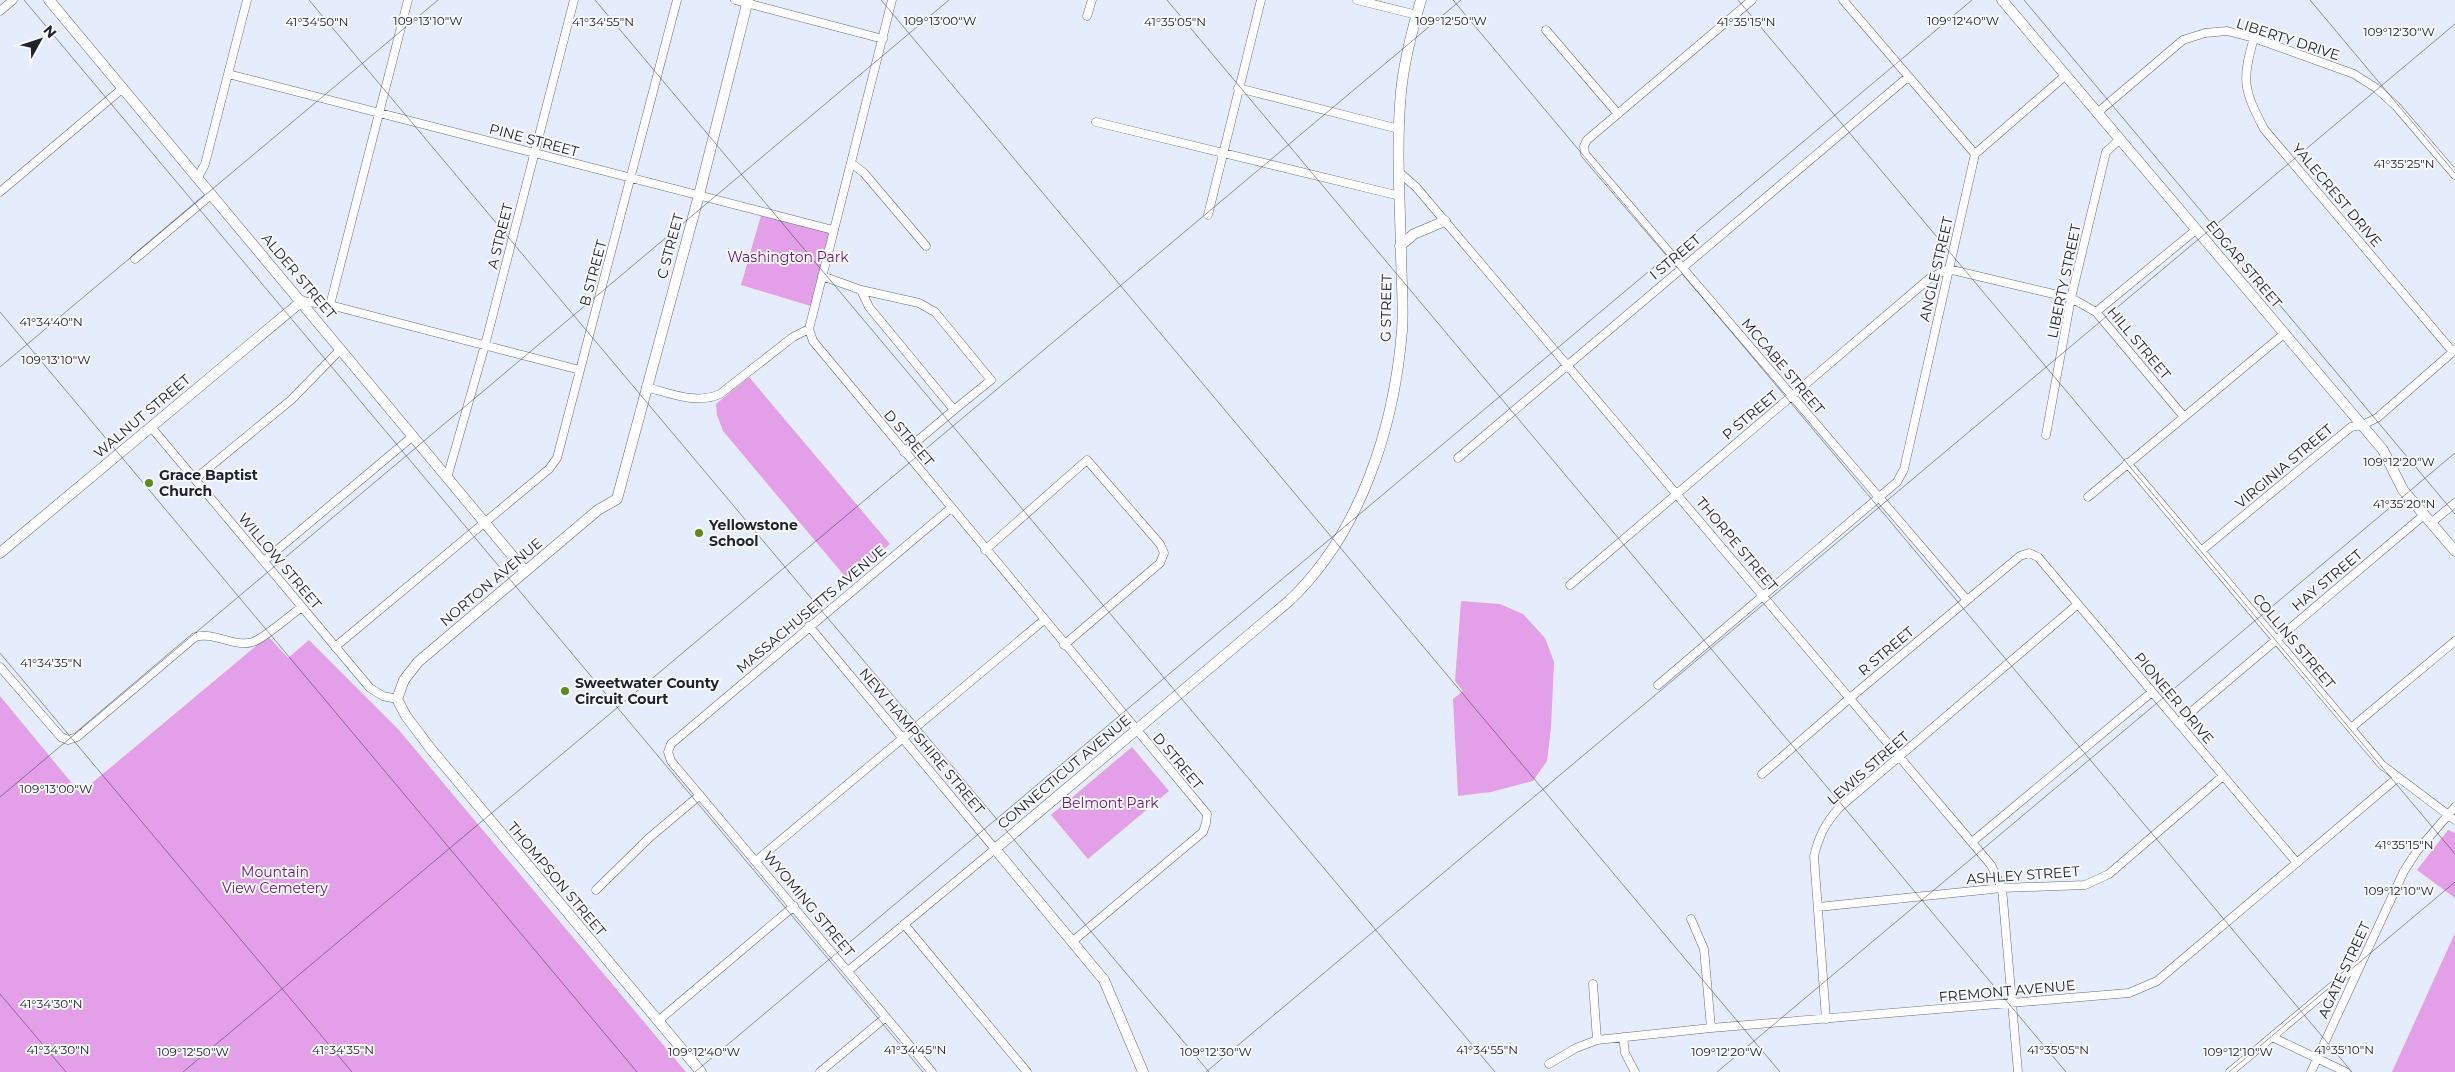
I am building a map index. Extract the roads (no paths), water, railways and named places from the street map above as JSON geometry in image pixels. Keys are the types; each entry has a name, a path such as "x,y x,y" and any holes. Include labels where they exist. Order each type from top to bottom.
{"street":[{"path":"0,11 13,0"},
{"name":"ALDER STREET","path":"49,0 302,301 525,572"},
{"path":"198,177 205,164 247,0"},
{"path":"330,305 408,0"},
{"name":"A STREET","path":"447,478 485,345 574,0"},
{"name":"B STREET","path":"335,647 550,469 557,458 677,0"},
{"path":"735,0 883,39"},
{"path":"646,387 700,400 709,399 720,394 793,337 809,329 892,0"},
{"path":"1088,16 1092,0"},
{"path":"1208,215 1261,0"},
{"path":"1357,0 1417,15"},
{"name":"G STREET","path":"1297,594 1332,550 1353,511 1373,466 1388,418 1402,330 1399,129 1404,72 1421,0"},
{"path":"1546,30 1618,114 1752,0"},
{"path":"1843,0 1975,154 2066,75"},
{"name":"EDGAR STREET","path":"2002,0 2384,450 2403,490 2455,551"},
{"name":"C STREET","path":"617,499 699,195 748,2"},
{"name":"LIBERTY DRIVE","path":"2097,113 2183,40 2204,33 2228,31 2254,38 2354,74 2376,88 2396,106 2455,175"},
{"name":"YALECREST DRIVE","path":"2254,38 2245,67 2248,98 2264,129 2454,351"},
{"name":"PINE STREET","path":"228,74 833,230"},
{"name":"I STREET","path":"1458,458 1908,77"},
{"path":"0,192 123,88"},
{"path":"1238,88 1399,129"},
{"name":"MCCABE STREET","path":"1618,114 1587,140 1584,146 1586,154 1967,600"},
{"path":"1096,122 1400,196"},
{"name":"LIBERTY STREET","path":"2046,435 2071,298 2106,152 2120,140"},
{"name":"ANGLE STREET","path":"1658,685 1897,482 1904,469 1975,154"},
{"path":"851,163 864,173 926,246"},
{"name":"THORPE STREET","path":"1400,173 1416,187 1568,364 1972,842 1991,865 2002,888"},
{"path":"135,259 212,194"},
{"path":"1400,246 1414,234 1445,221"},
{"path":"2096,312 2197,229"},
{"name":"HILL STREET","path":"1948,269 2071,298 2096,312 2184,417"},
{"name":"P STREET","path":"1570,585 1930,278 1948,269"},
{"path":"822,276 861,290 919,303 935,312 991,380 904,452"},
{"path":"861,290 868,307 954,410"},
{"path":"302,301 330,305 580,370"},
{"name":"WALNUT STREET","path":"0,553 302,301"},
{"name":"D STREET","path":"809,329 813,341 904,452 1207,814 1203,832 1073,941"},
{"path":"2088,497 2285,333"},
{"path":"196,479 291,400 341,349"},
{"name":"VIRGINIA STREET","path":"2201,551 2351,427 2362,425 2377,418 2454,351"},
{"name":"WILLOW STREET","path":"151,427 370,688 383,696 397,699"},
{"path":"264,561 413,436"},
{"path":"985,550 1087,460 1160,544 1164,553 1160,563 1064,644"},
{"name":"COLLINS STREET","path":"2127,463 2382,765 2455,820"},
{"name":"NORTON AVENUE","path":"397,699 404,680 418,662 598,510 617,499"},
{"path":"2431,523 2455,503"},
{"name":"MASSACHUSETTS AVENUE","path":"668,752 671,744 951,508"},
{"name":"HAY STREET","path":"2178,723 2424,515"},
{"name":"R STREET","path":"1762,774 2020,556 2029,553"},
{"name":"PIONEER DRIVE","path":"2029,553 2038,557 2297,862"},
{"name":"CONNECTICUT AVENUE","path":"848,971 1297,594"},
{"name":"LEWIS STREET","path":"1826,1019 1814,856 1818,837 1827,821 1840,807 2078,604"},
{"path":"0,667 61,737 68,740 76,737 195,637 209,635 243,643 254,641 302,607"},
{"path":"756,861 1044,620"},
{"name":"NEW HAMPSHIRE STREET","path":"809,626 1104,980 1143,1072"},
{"path":"2351,728 2455,641"},
{"path":"1972,842 2152,692"},
{"name":"THOMPSON STREET","path":"397,699 406,716 430,748 701,1072"},
{"name":"WYOMING STREET","path":"668,752 671,761 932,1072"},
{"name":"ASHLEY STREET","path":"1818,907 2002,888 2085,884 2109,874 2223,776"},
{"name":"FREMONT AVENUE","path":"1549,1064 1576,1048 1598,1040 1711,1028 2129,994 2157,981 2397,778"},
{"path":"596,890 649,838 700,795"},
{"name":"AGATE STREET","path":"2311,1072 2404,871 2417,851 2447,814 2455,808"},
{"path":"2002,888 2018,1072"},
{"path":"658,1021 794,906"},
{"path":"1691,919 1704,949 1711,1028"},
{"path":"904,924 1027,1072"},
{"path":"2230,1072 2362,962"},
{"path":"1593,984 1598,1040"},
{"path":"820,1072 886,1017"},
{"path":"1623,1037 1625,1053 1635,1072"},
{"path":"2272,1037 2346,1072"}],"place":[{"name":"Grace Baptist Church","path":"149,483"},
{"name":"Yellowstone School","path":"699,533"},
{"name":"Sweetwater County Circuit Court","path":"565,691"}],"park label":[{"name":"Washington Park","path":"788,257"},
{"name":"Belmont Park","path":"1110,803"},
{"name":"Mountain View Cemetery","path":"275,880"}]}
